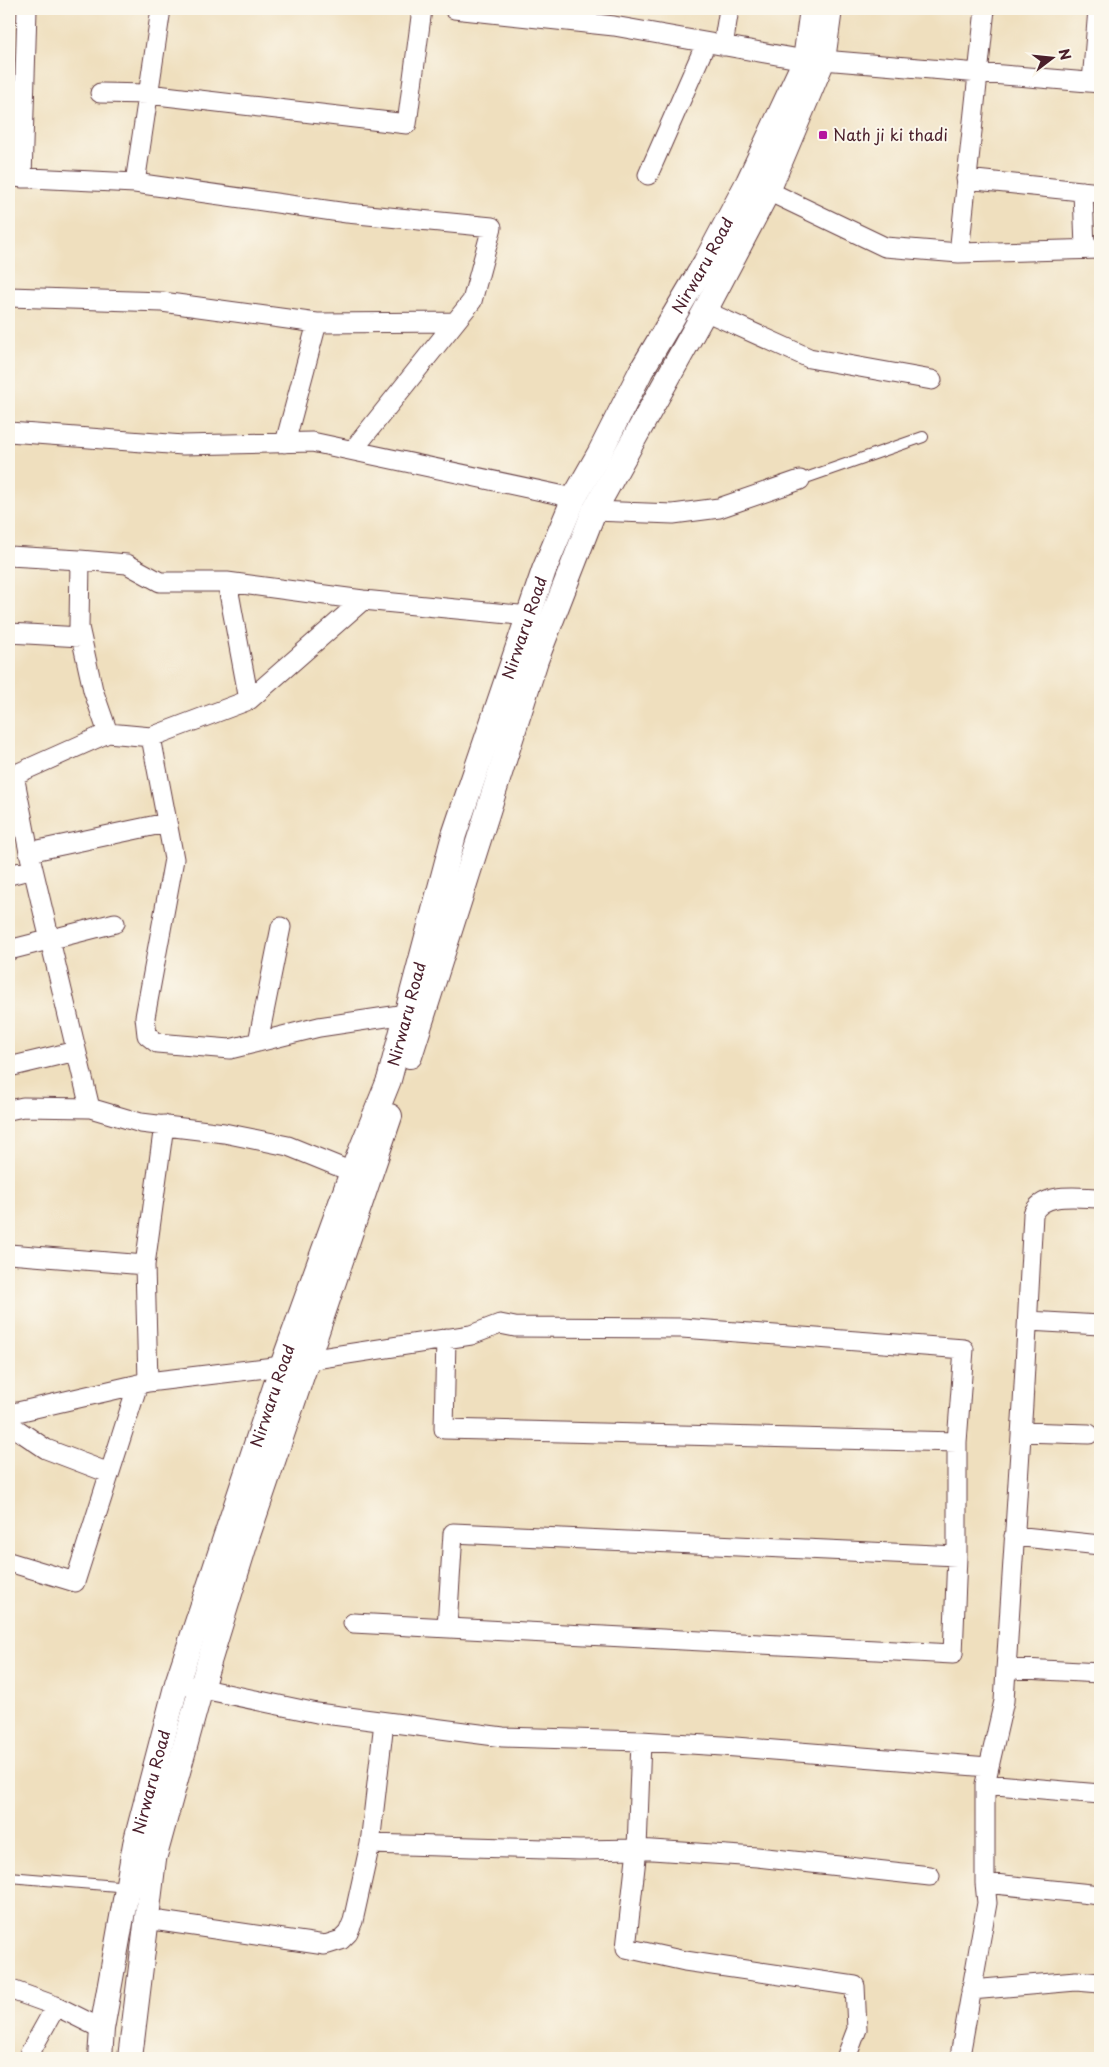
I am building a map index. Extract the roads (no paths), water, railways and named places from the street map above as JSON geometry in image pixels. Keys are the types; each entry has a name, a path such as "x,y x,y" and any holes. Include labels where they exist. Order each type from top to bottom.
{"street":[{"path":"27,9 17,93 15,178 135,183 348,213 492,227 472,301 352,450"},
{"path":"135,183 161,9"},
{"path":"100,93 148,94 407,124 422,9"},
{"path":"454,9 616,17 714,44 814,60 1096,83 1098,9"},
{"path":"648,175 714,44 729,9"},
{"name":"Nirwaru Road","path":"100,2058 102,2029 139,1889 154,1859 201,1688 247,1538 432,990 599,454 641,371 705,263 814,60 812,9"},
{"name":"Nirwaru Road","path":"130,2058 146,1920 139,1889 135,1844 177,1683 282,1366 352,1172 389,1080 454,835 544,570 704,311 768,191 830,9"},
{"path":"959,253 985,9"},
{"path":"768,191 885,247 959,253 1093,249 1092,192 966,179"},
{"path":"9,296 162,302 317,323 455,322"},
{"path":"704,311 809,358 932,380"},
{"path":"285,442 317,323"},
{"path":"9,432 183,446 312,442 584,504 673,514 719,508 800,480"},
{"path":"9,556 127,564 160,582 226,582 363,600 529,616"},
{"path":"80,560 79,627 93,690 108,733"},
{"path":"226,582 249,700"},
{"path":"90,1108 11,776 108,733 151,737 249,700 363,600"},
{"path":"9,633 81,637"},
{"path":"151,737 174,859 145,1017 147,1036 157,1042 230,1049 319,1027 406,1014"},
{"path":"9,874 31,860 166,823"},
{"path":"9,950 116,923"},
{"path":"258,1042 281,927"},
{"path":"9,1067 76,1051"},
{"path":"9,1110 23,1107 90,1108 141,1123 224,1133 288,1146 352,1172"},
{"path":"9,1562 75,1582 109,1473 143,1383 145,1265 164,1125"},
{"path":"962,2058 961,2050 987,1903 985,1883 986,1775 1004,1701 1033,1214 1035,1208 1040,1204 1052,1199 1100,1198"},
{"path":"9,1254 145,1265"},
{"path":"1028,1320 1100,1325"},
{"path":"9,1414 143,1383 282,1366 308,1360 471,1335 500,1324 515,1326 682,1328 964,1349 957,1442 957,1556 953,1654 353,1623"},
{"path":"446,1338 444,1428 957,1442"},
{"path":"9,1424 46,1449 109,1473"},
{"path":"1021,1432 1089,1434"},
{"path":"447,1627 453,1533 957,1556"},
{"path":"1014,1536 1100,1545"},
{"path":"1006,1668 1100,1673"},
{"path":"177,1683 317,1713 503,1737 641,1741 723,1746 986,1775 1100,1794"},
{"path":"146,1920 326,1945 341,1940 348,1933 353,1921 370,1844 384,1722"},
{"path":"641,1741 637,1849 626,1948 686,1961 855,1986 857,2029 846,2058"},
{"path":"370,1844 571,1850 637,1849 757,1857 930,1876"},
{"path":"985,1883 1100,1895"},
{"path":"972,1990 1076,1981 1100,1983"},
{"path":"9,1989 56,2006 102,2029"},
{"path":"27,2058 56,2006"}],"lane":[{"path":"800,480 922,436"},
{"path":"9,1877 139,1889"}],"place":[{"name":"Nath ji ki thadi","path":"823,135"}]}
